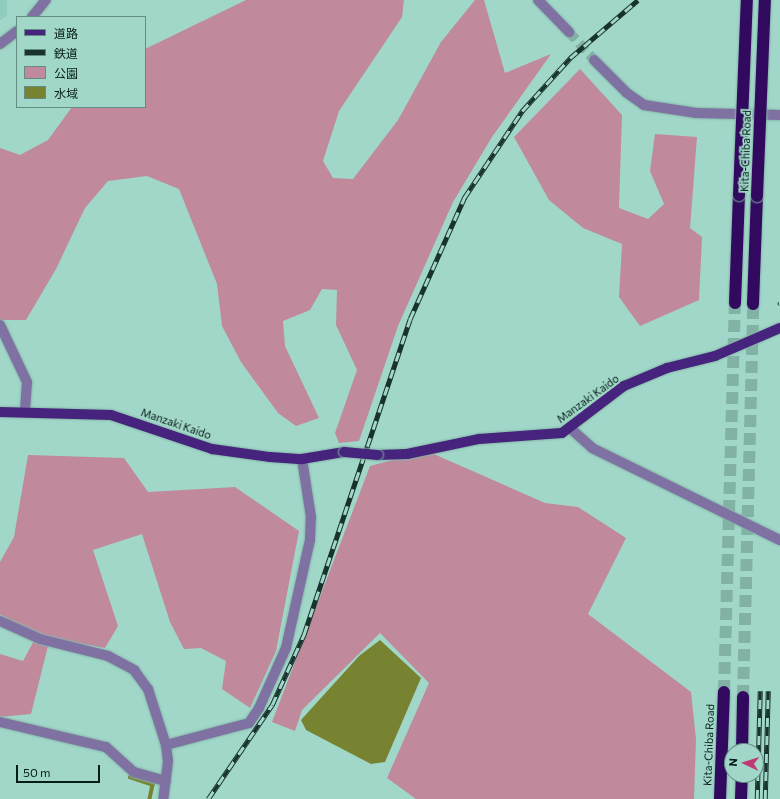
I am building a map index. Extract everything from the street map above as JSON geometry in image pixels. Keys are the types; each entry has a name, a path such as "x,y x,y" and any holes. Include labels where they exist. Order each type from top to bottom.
{"highway":[{"name":"Kita-Chiba Road","path":"735,303 747,0"},
{"name":"Kita-Chiba Road","path":"753,304 765,0"},
{"name":"Kita-Chiba Road","path":"720,799 724,692"},
{"path":"742,743 743,697"},
{"path":"741,799 742,783"}],"main road":[{"name":"Manzaki Kaido","path":"0,412 111,415 212,449 302,459 344,452 378,455 407,454 479,439 555,435 570,428 624,386 667,368 715,356 780,328"}],"street":[{"path":"33,16 46,0"},
{"path":"538,0 569,32"},
{"path":"0,44 16,32"},
{"path":"594,60 627,93 644,104 696,113 780,115"},
{"path":"0,325 28,382 25,412"},
{"path":"570,428 592,448 780,540"},
{"path":"166,745 249,723 258,708 286,648 310,540 311,517 302,459"},
{"path":"0,621 40,639 108,656 134,670 148,689 166,745 166,781 164,799"},
{"path":"0,722 106,747 134,772 166,781"}],"shaded area":[{"path":"0,0 7,0 7,16 0,20"}],"green space":[{"path":"246,0 404,0 402,17 339,111 323,161 333,178 353,179 398,120 441,42 475,0 484,0 505,73 551,54 492,137 453,202 398,326 359,441 339,443 335,433 357,370 336,325 337,290 322,289 310,310 283,321 285,346 319,418 296,426 278,413 241,362 222,326 217,284 179,189 147,176 108,181 85,208 56,269 26,320 0,320 0,148 20,155 48,140 71,108 146,108 146,49"},
{"path":"580,69 622,115 619,208 648,219 664,204 650,171 655,134 697,137 690,228 702,237 699,300 640,326 619,297 622,244 583,228 549,200 514,137"},
{"path":"427,451 545,503 578,507 626,538 588,614 691,692 696,739 694,799 416,799 387,778 429,683 380,633 302,710 295,731 272,722 370,466"},
{"path":"28,455 124,458 148,492 235,487 299,531 276,651 250,708 222,689 226,661 201,648 184,649 170,622 142,534 93,550 118,626 105,648 50,638 31,714 0,717 0,654 23,661 38,633 0,615 0,562 14,537"}],"water":[{"path":"380,640 421,678 385,762 371,764 306,730 301,720 359,656"}],"waterway":[{"path":"130,777 153,785 150,799"}],"tunnel":[{"path":"569,32 594,60"},
{"path":"724,692 735,303"},
{"path":"743,697 753,304"}],"railway":[{"path":"208,799 272,705 304,634 410,319 464,198 522,111 570,58 638,0"},
{"path":"757,799 760,691"},
{"path":"765,799 768,691"}]}
